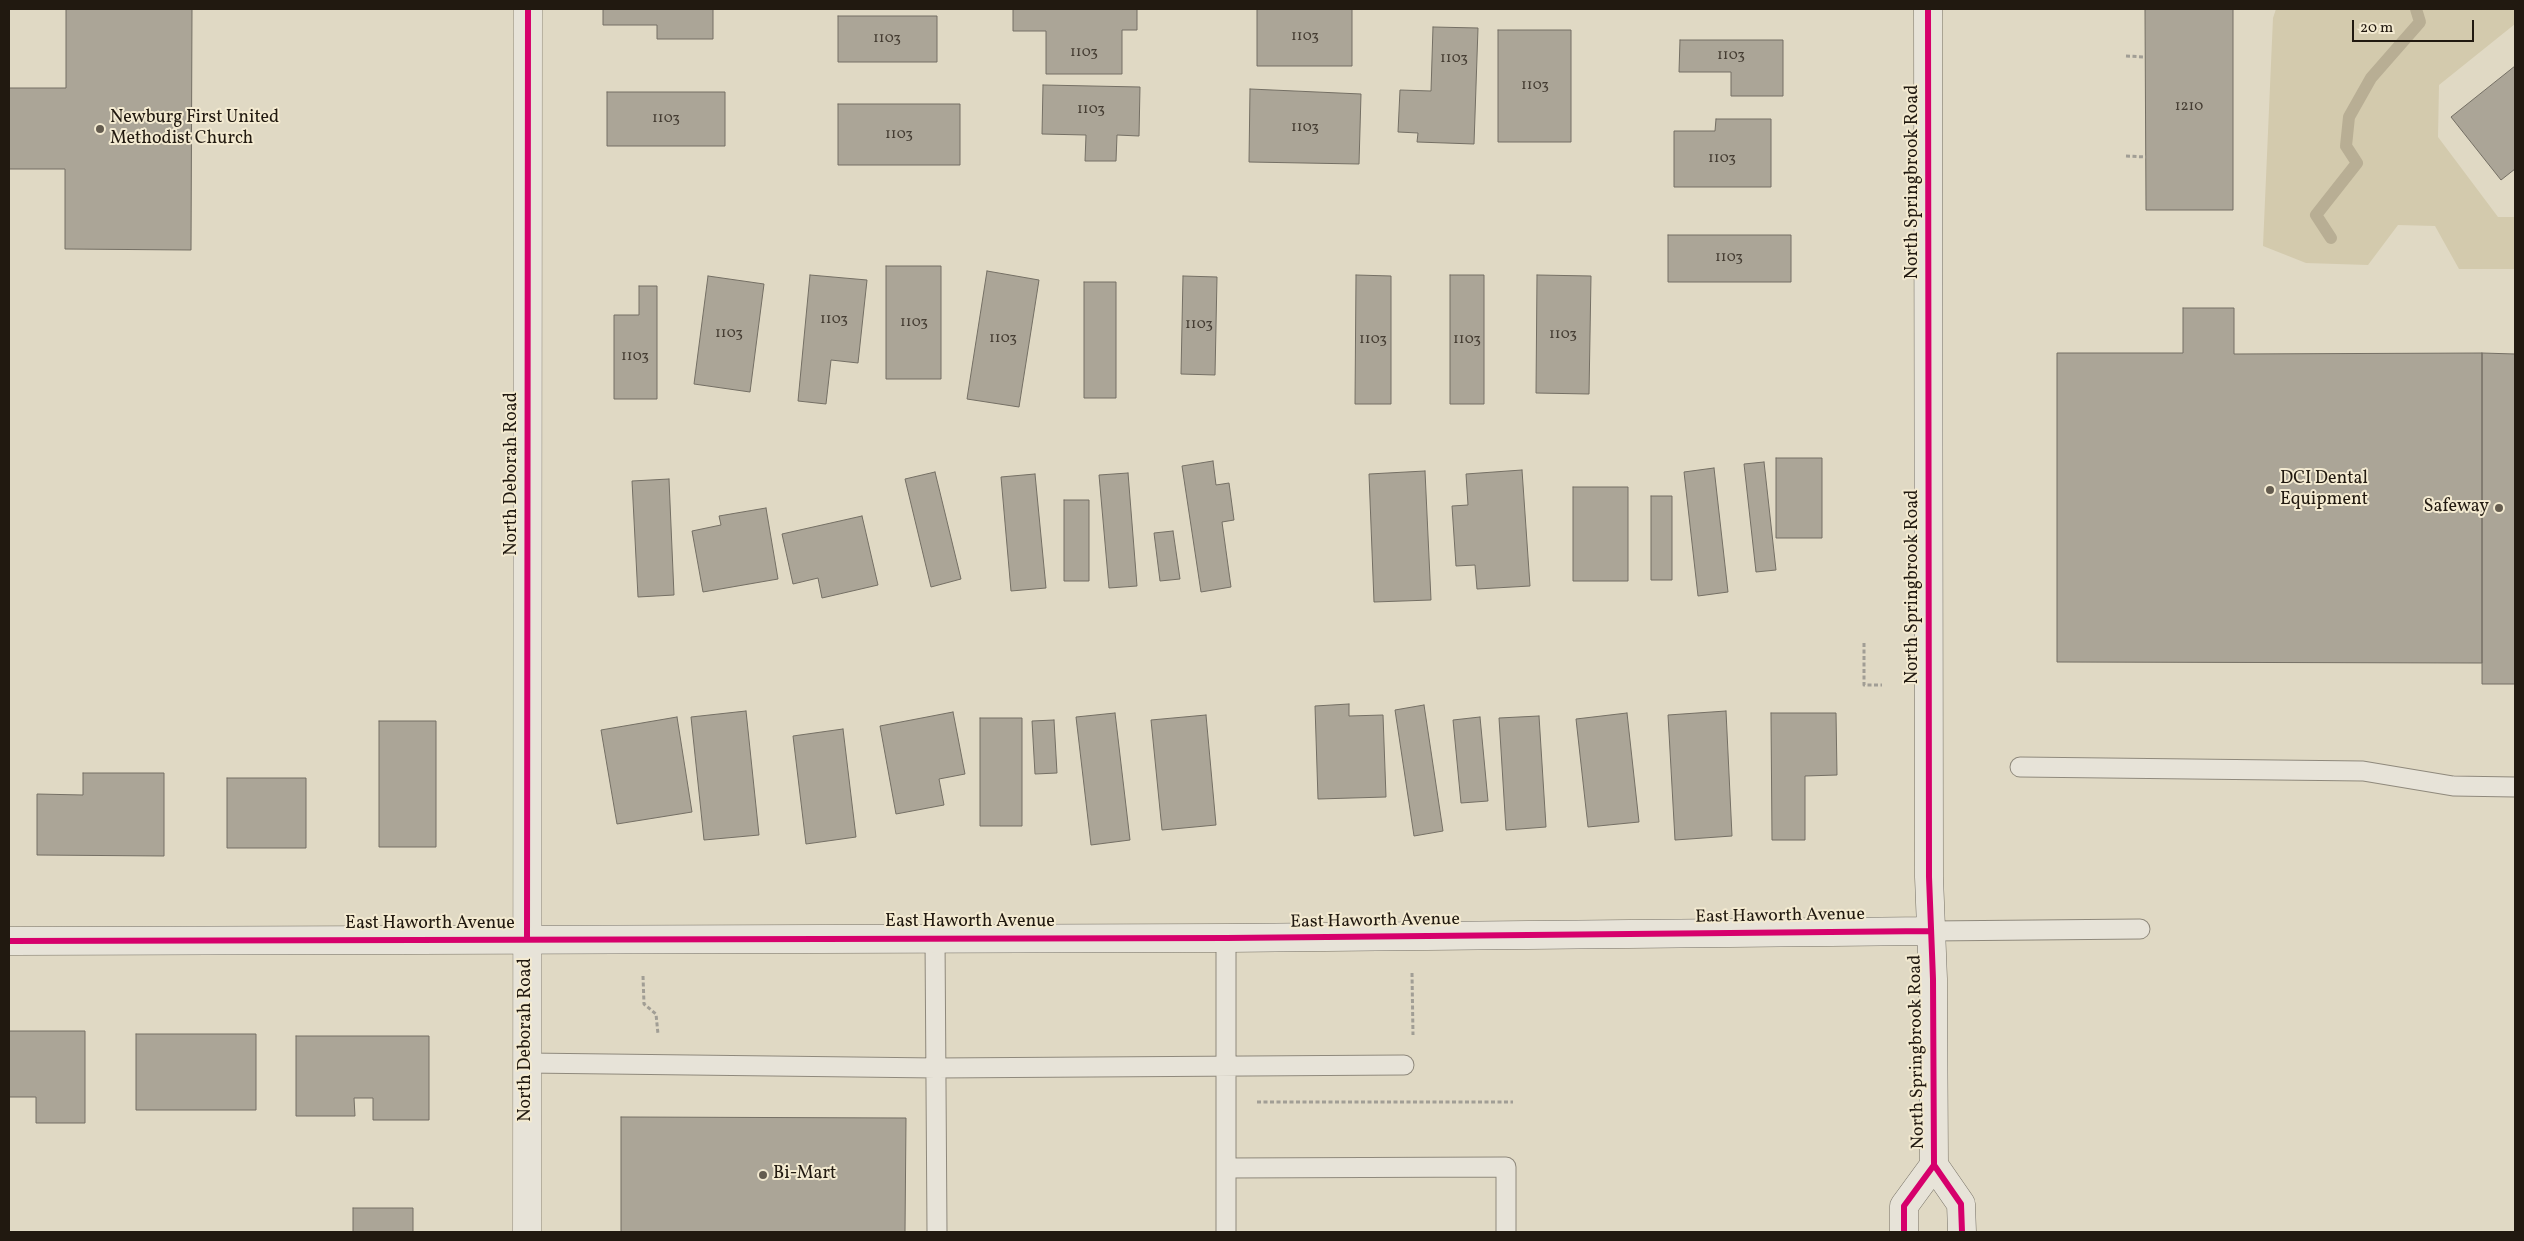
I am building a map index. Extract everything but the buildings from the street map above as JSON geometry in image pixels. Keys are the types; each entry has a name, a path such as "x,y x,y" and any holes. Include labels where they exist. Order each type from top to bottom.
{"street":[{"name":"North Deborah Road","path":"527,1232 528,9"},
{"name":"North Springbrook Road","path":"1928,9 1931,931 1934,1165 1961,1204 1962,1232"},
{"name":"East Haworth Avenue","path":"9,941 1226,938 1931,931"},
{"name":"North Springbrook Road","path":"1904,1232 1904,1206 1934,1165"}],"lane":[{"path":"2020,767 2363,771 2453,786 2515,787"},
{"path":"1931,931 2140,929"},
{"path":"935,938 937,1232"},
{"path":"1226,938 1226,1232"},
{"path":"527,1064 936,1068 1226,1068 1404,1065"},
{"path":"1226,1168 1506,1168 1506,1232"}],"path":[{"path":"2126,56 2145,57"},
{"path":"2126,156 2146,157"},
{"path":"1864,643 1864,684 1882,685"},
{"path":"643,975 644,1004 656,1014"},
{"path":"1258,1102 1513,1102"}],"shaded area":[{"path":"2276,9 2515,9 2515,24 2439,85 2438,137 2498,217 2515,217 2515,269 2459,269 2435,226 2398,225 2368,265 2306,263 2263,246 2273,18"}],"waterway":[{"path":"2331,238 2316,215 2357,163 2346,146 2349,117 2371,78 2420,22 2416,9"}],"cycle path":[{"path":"527,939 528,9"},
{"path":"1928,9 1929,877 1933,979 1934,1165 1961,1204 1962,1232"},
{"path":"9,941 1226,938 1931,931"},
{"path":"1904,1232 1904,1206 1934,1165"}],"place":[{"name":"Newburg First United Methodist Church","path":"100,129"},
{"name":"DCI Dental Equipment","path":"2270,490"},
{"name":"Safeway","path":"2499,508"},
{"name":"Bi-Mart","path":"763,1175"}]}
